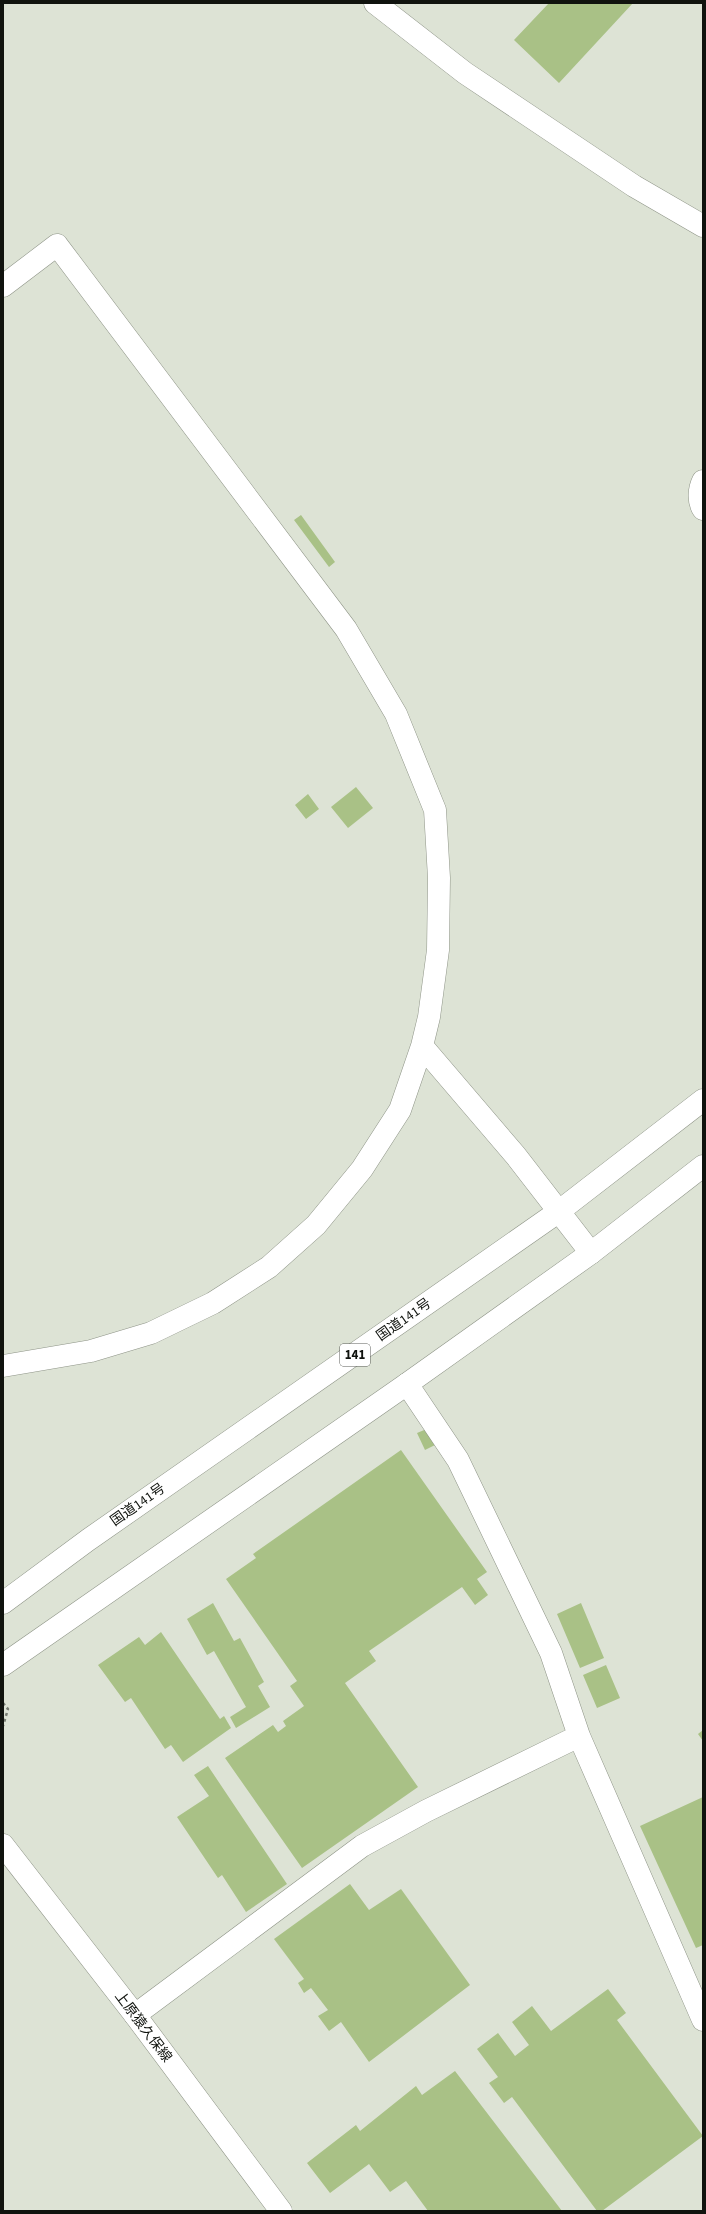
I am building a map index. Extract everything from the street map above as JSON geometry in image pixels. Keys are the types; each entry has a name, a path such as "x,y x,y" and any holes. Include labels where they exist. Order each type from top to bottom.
{"main road":[{"path":"374,3 466,73 628,182 703,226"},
{"path":"3,286 57,245 346,629 396,714 435,810 439,878 438,950 429,1017 422,1046 400,1110 362,1169 316,1225 269,1266 213,1303 151,1333 91,1351 3,1366"},
{"path":"703,481 700,487 700,505 703,509"},
{"path":"422,1046 511,1150 591,1253"},
{"name":"国道141号","path":"3,1603 88,1540 558,1212 703,1100"},
{"path":"3,1665 407,1384 591,1253 703,1166"},
{"path":"407,1384 458,1460 551,1653 579,1736 703,2020"},
{"path":"135,2015 362,1846 426,1811 579,1736"},
{"name":"上原猿久保線","path":"3,1845 135,2015 281,2211"}],"path":[{"path":"3,1703 8,1709 3,1726"}],"building":[{"path":"549,3 633,3 559,83 514,40"},
{"path":"301,515 335,562 329,567 294,520"},
{"path":"356,787 373,808 348,828 331,807"},
{"path":"308,794 319,809 306,819 295,805"},
{"path":"429,1428 437,1444 425,1450 417,1433"},
{"path":"401,1450 487,1572 477,1579 488,1595 475,1605 462,1587 369,1651 376,1661 345,1683 418,1787 302,1868 225,1758 273,1725 278,1732 286,1726 283,1721 304,1706 290,1686 297,1681 226,1579 256,1558 253,1554"},
{"path":"213,1603 234,1641 240,1638 264,1682 258,1686 270,1707 236,1728 230,1717 246,1707 214,1651 207,1655 187,1619"},
{"path":"581,1603 604,1658 580,1668 557,1614"},
{"path":"161,1632 220,1719 224,1716 231,1728 183,1762 171,1745 165,1749 131,1698 125,1702 98,1665 139,1637 145,1645"},
{"path":"606,1665 620,1698 597,1708 583,1675"},
{"path":"703,1730 703,1741 698,1734"},
{"path":"208,1766 287,1884 246,1912 222,1875 218,1878 177,1817 209,1796 194,1775"},
{"path":"703,1797 703,1945 696,1948 640,1826"},
{"path":"350,1884 369,1910 401,1889 470,1985 369,2062 341,2022 329,2031 318,2016 328,2010 311,1988 304,1993 298,1983 304,1979 274,1939"},
{"path":"608,1989 626,2013 617,2020 703,2136 602,2211 597,2211 512,2097 504,2103 489,2083 498,2077 477,2049 498,2033 515,2056 529,2045 512,2022 532,2006 551,2031"},
{"path":"455,2071 562,2211 428,2211 406,2181 390,2192 369,2164 330,2193 307,2163 356,2125 360,2131 416,2086 422,2095"}]}
